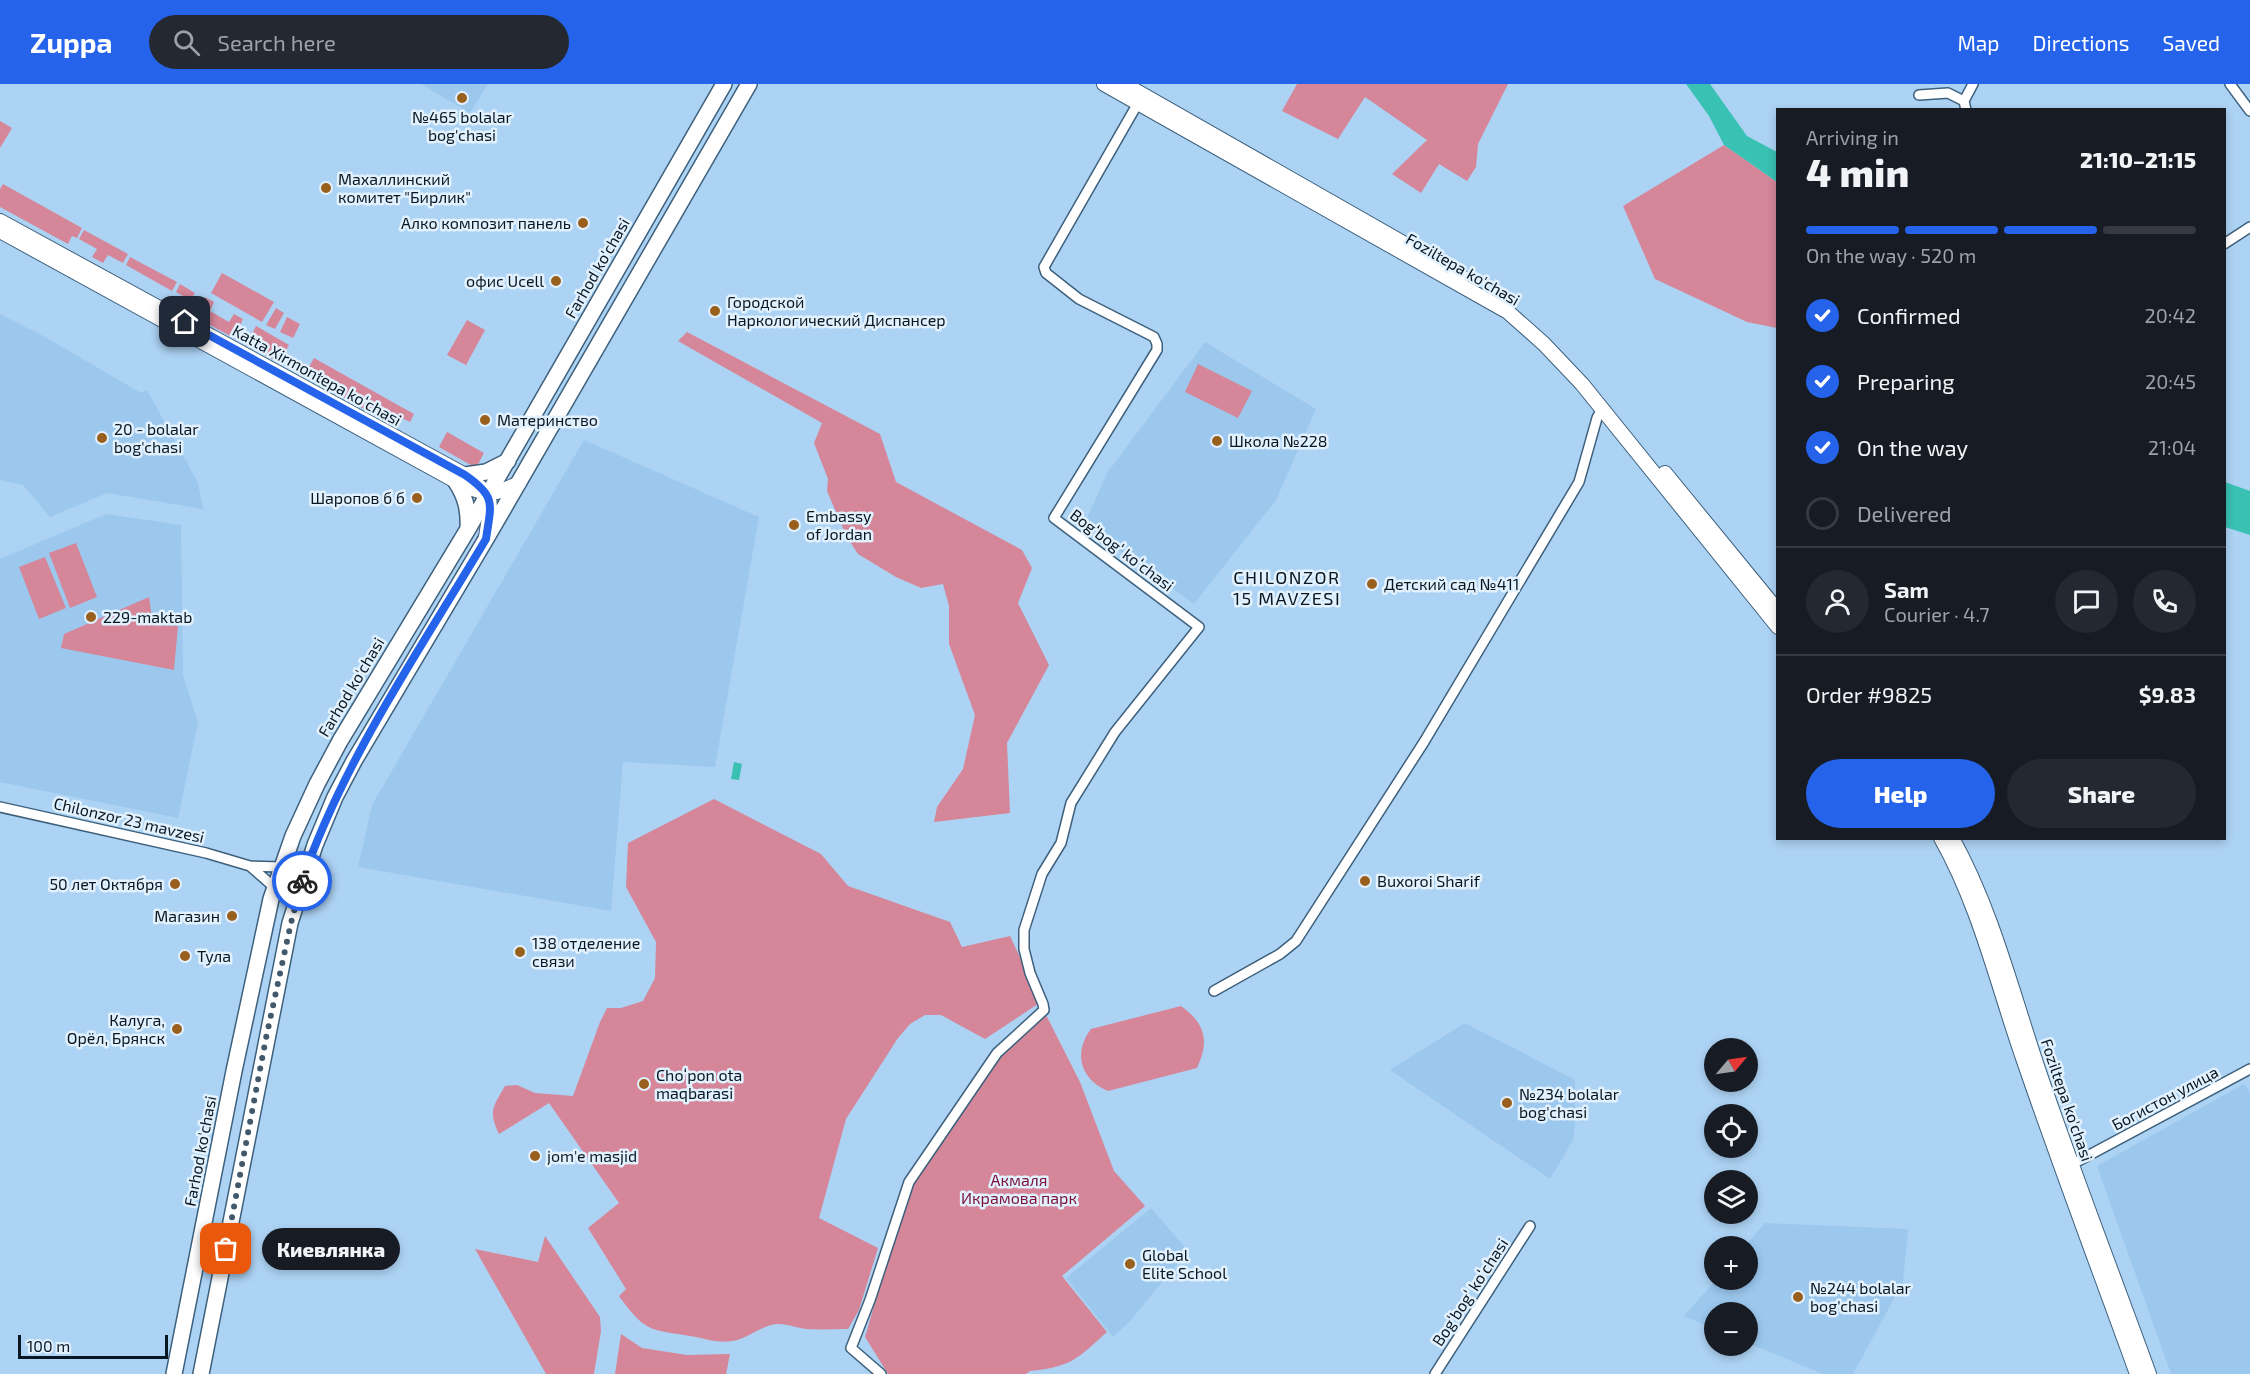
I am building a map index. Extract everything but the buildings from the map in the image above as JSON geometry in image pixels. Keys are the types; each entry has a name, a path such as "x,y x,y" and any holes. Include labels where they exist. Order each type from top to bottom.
{"main road":[{"name":"Farhod ko'chasi","path":"174,1374 242,1033 274,887 281,867 327,763 508,461 724,84"},
{"path":"201,1374 266,1038 295,904 328,812 354,761 519,483 749,84"},
{"name":"Foziltepa ko'chasi","path":"1104,84 1508,312 1545,344 1605,406 1776,624"},
{"name":"Foziltepa ko'chasi","path":"1124,84 1390,233 1511,305 1550,339 1776,609"},
{"name":"Katta Xirmontepa koʻchasi","path":"0,220 488,495"},
{"name":"Katta Xirmontepa koʻchasi","path":"0,231 460,478"},
{"path":"468,529 469,516 460,478 486,472 508,461"},
{"path":"486,539 491,503 488,495 497,494 519,483"},
{"name":"Foziltepa ko'chasi","path":"1942,840 1961,880 1995,969 2021,1054 2149,1374"},
{"name":"Foziltepa ko'chasi","path":"1953,840 1970,876 2005,965 2067,1167 2137,1374"},
{"path":"242,1033 254,1041 266,1038"},
{"path":"234,1071 247,1069 259,1077"}],"street":[{"path":"1919,95 1948,93 1965,105 1973,84"},
{"path":"2230,84 2250,111"},
{"name":"Bogʻbogʻ koʻchasi","path":"881,1374 851,1347 870,1300 909,1182 997,1053 1044,1011 1024,949 1024,930 1042,874 1061,843 1071,803 1115,732 1199,627 1054,518 1156,350 1157,344 1154,337 1079,299 1046,273 1044,267 1138,103"},
{"path":"2226,243 2250,227"},
{"path":"1214,991 1280,954 1296,941 1424,742 1574,491 1583,474 1597,418 1605,406"},
{"name":"Chilonzor 23 mavzesi","path":"0,807 206,853 250,866 281,867"},
{"name":"Chilonzor 23 mavzesi","path":"250,866 274,887"},
{"name":"Богистон улица","path":"2067,1167 2248,1074"},
{"name":"Bogʻbogʻ koʻchasi","path":"1435,1374 1530,1226"}],"shaded area":[{"name":"№465 bolalar bog'chasi","path":"421,84 488,84 470,113"},
{"path":"1686,84 1710,84 1747,136 1776,151 1776,181 1724,145 1709,116"},
{"name":"20 - bolalar bog'chasi","path":"0,314 45,337 141,393 147,390 198,483 203,509 107,493 50,517 23,485 0,480"},
{"name":"Школа №228","path":"1205,342 1316,409 1276,500 1194,604 1084,525 1107,473"},
{"path":"584,440 759,517 715,767 623,762 611,911 358,867 372,805"},
{"path":"2226,482 2250,491 2250,535 2226,527"},
{"name":"229-maktab","path":"106,514 181,525 183,675 198,723 178,818 0,782 0,559"},
{"path":"734,762 742,764 739,780 731,779"},
{"name":"№234 bolalar bog'chasi","path":"1465,1023 1575,1080 1573,1140 1550,1179 1390,1070"},
{"path":"2244,1084 2250,1092 2250,1374 2171,1374 2097,1166"},
{"name":"Global Elite School","path":"1151,1208 1188,1251 1130,1321 1113,1337 1066,1278"},
{"name":"№244 bolalar bog'chasi","path":"1765,1223 1908,1229 1903,1282 1853,1374 1823,1374 1758,1347 1758,1302 1704,1302 1704,1325 1684,1316 1707,1290 1758,1290 1758,1236 1754,1236"}],"green space":[{"path":"1297,84 1508,84 1478,144 1476,167 1467,181 1439,164 1421,193 1392,174 1427,140 1365,97 1338,139 1282,111"},
{"path":"0,121 12,128 0,148"},
{"path":"1724,145 1776,181 1776,328 1747,322 1655,279 1623,206"},
{"path":"3,184 82,228 77,238 72,236 68,244 0,207 0,189"},
{"path":"84,230 128,254 123,263 108,255 103,263 92,257 97,249 79,239"},
{"path":"130,257 177,282 172,291 126,265"},
{"path":"222,273 274,302 262,322 211,293"},
{"path":"180,284 195,293 190,300 176,292"},
{"path":"205,297 214,302 210,311 229,322 234,314 243,319 239,328 252,334 256,326 289,345 283,355 272,359 201,320 197,313"},
{"path":"276,308 284,313 275,329 266,325"},
{"path":"287,317 300,324 293,338 280,332"},
{"path":"467,320 485,330 466,365 447,355"},
{"path":"687,332 880,434 896,482 1022,550 1032,568 1018,603 1049,665 1007,743 1010,813 934,822 937,807 963,769 975,715 949,644 949,606 943,584 921,588 896,577 858,554 846,535 827,491 828,479 814,443 822,423 678,341"},
{"path":"293,357 309,367 314,358 414,414 410,422 400,417 395,426 292,369"},
{"path":"1198,364 1252,391 1238,418 1185,392"},
{"path":"447,432 484,453 476,468 439,447"},
{"path":"76,543 97,597 70,608 49,553"},
{"path":"45,557 66,608 39,619 19,567"},
{"path":"149,597 153,625 178,626 174,670 61,648 64,634"},
{"path":"714,799 821,854 848,886 950,922 962,947 1010,936 1041,1002 985,1039 941,1015 925,1015 910,1024 898,1038 846,1119 819,1218 878,1248 859,1310 848,1329 806,1329 782,1324 763,1328 737,1340 721,1342 660,1331 644,1324 619,1296 626,1289 588,1228 619,1203 549,1103 499,1134 494,1120 493,1109 505,1086 517,1085 535,1093 573,1096 607,1008 621,1008 643,1001 655,978 656,942 626,887 628,843"},
{"path":"1181,1006 1195,1019 1203,1033 1203,1049 1197,1068 1108,1091 1091,1080 1082,1065 1081,1056 1085,1038 1091,1029"},
{"name":"Акмаля Икрамова парк","path":"1044,1011 1080,1082 1114,1171 1145,1206 1062,1276 1107,1332 1073,1360 1026,1374 888,1374 865,1337 909,1186 992,1051"},
{"path":"545,1236 600,1317 601,1331 594,1374 546,1374 475,1249 538,1262"},
{"path":"621,1334 642,1348 687,1355 730,1354 726,1374 615,1374"}],"way so far":[{"path":"226,1249 266,1038 302,881"}],"place":[{"name":"№465 bolalar bog'chasi","path":"462,98"},
{"name":"Махаллинский комитет \"Бирлик\"","path":"326,188"},
{"name":"Алко композит панель","path":"583,223"},
{"name":"офис Ucell","path":"556,281"},
{"name":"Городской Наркологический Диспансер","path":"715,311"},
{"name":"Материнство","path":"485,420"},
{"name":"20 - bolalar bog'chasi","path":"102,438"},
{"name":"Школа №228","path":"1217,441"},
{"name":"Шаропов б б","path":"417,498"},
{"name":"Embassy of Jordan","path":"794,525"},
{"name":"Детский сад №411","path":"1372,584"},
{"name":"229-maktab","path":"91,617"},
{"name":"Buxoroi Sharif","path":"1365,881"},
{"name":"50 лет Октября","path":"175,884"},
{"name":"Магазин","path":"232,916"},
{"name":"138 отделение связи","path":"520,952"},
{"name":"Тула","path":"185,956"},
{"name":"Калуга, Орёл, Брянск","path":"177,1029"},
{"name":"Choʻpon ota maqbarasi","path":"644,1084"},
{"name":"№234 bolalar bog'chasi","path":"1507,1103"},
{"name":"jom'e masjid","path":"535,1156"},
{"name":"Киевлянка","path":"226,1249"},
{"name":"Global Elite School","path":"1130,1264"},
{"name":"№244 bolalar bog'chasi","path":"1798,1297"}],"district":[{"name":"CHILONZOR 15 MAVZESI","path":"1287,588"}],"route":[{"path":"185,322 465,475 479,485 488,495 491,503 486,539 342,782 302,881"}]}
